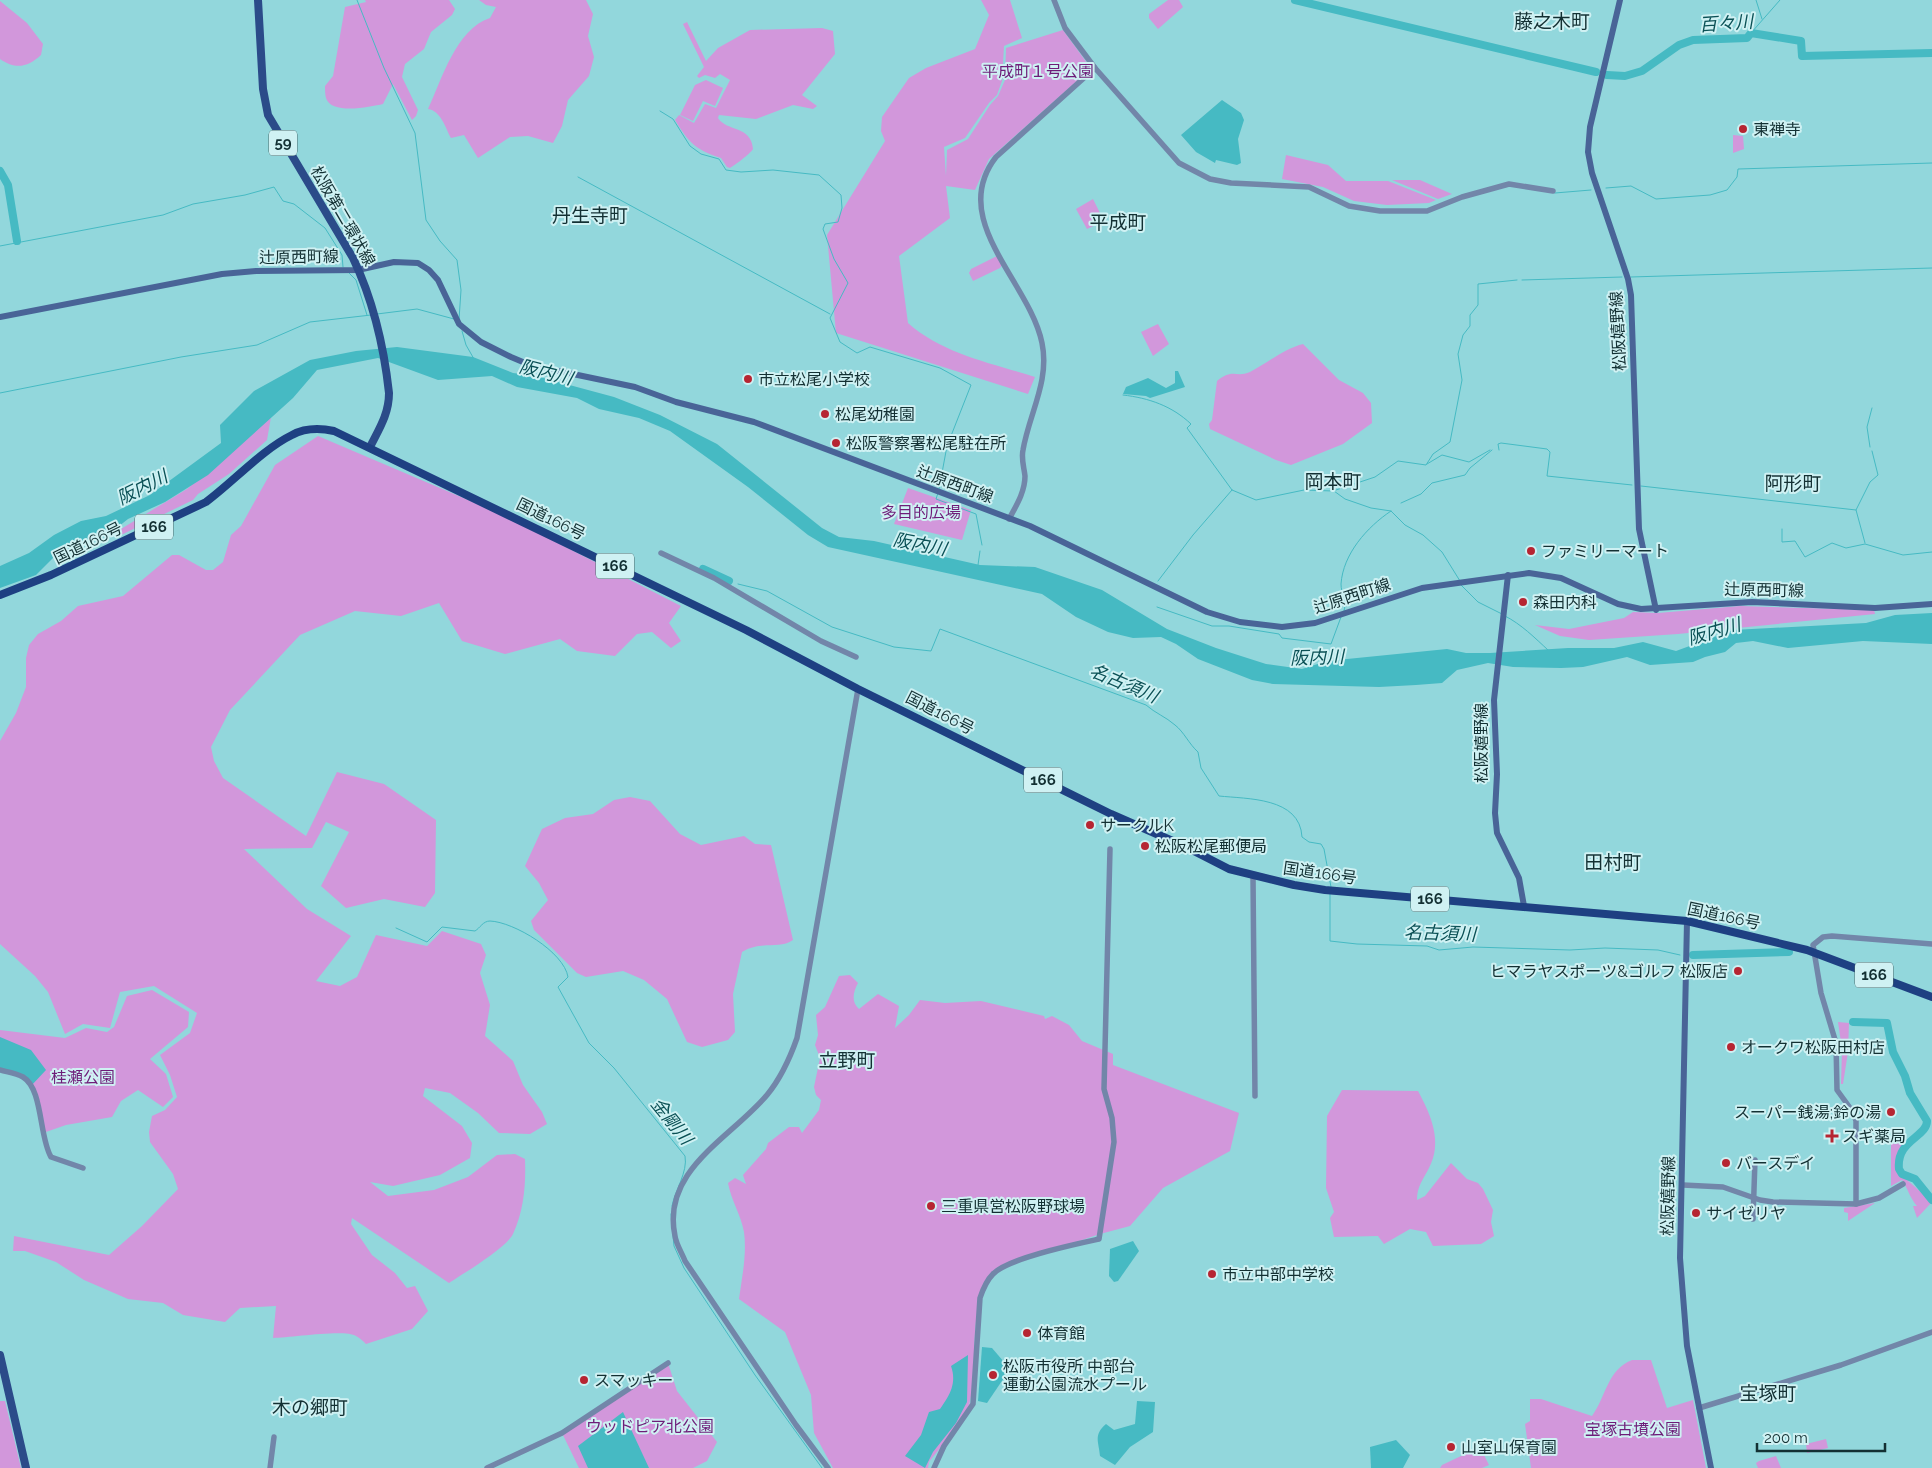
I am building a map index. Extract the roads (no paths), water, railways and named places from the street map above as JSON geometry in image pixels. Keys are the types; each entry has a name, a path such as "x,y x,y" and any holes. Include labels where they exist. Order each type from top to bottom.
{"highway":[{"name":"国道166号","path":"0,595 51,576 206,502 228,486 274,446 292,434 306,430 324,429 334,431 738,626 1111,817 1184,846 1229,869 1253,876 1325,890 1687,921 1744,933 1815,954 1932,997"}],"main road":[{"name":"松阪第二環状線","path":"258,0 263,88 268,115 363,278 373,309 388,386 389,406 370,447"},
{"name":"松阪嬉野線","path":"1620,0 1590,127 1588,152 1592,173 1628,279 1631,295 1640,529 1656,610"},
{"name":"辻原西町線","path":"0,317 222,274 256,271 358,270 394,262 418,263 429,270 438,280 450,310 459,324 471,335 530,365 635,387 676,402 754,422 1030,526 1202,610 1224,618 1282,627 1315,624 1407,592 1466,581 1529,573 1554,576 1574,582 1626,606 1656,610 1752,602 1875,608 1932,604"},
{"name":"松阪嬉野線","path":"1508,575 1494,700 1497,833 1519,878 1524,906"},
{"name":"松阪嬉野線","path":"1687,921 1681,1279 1688,1346 1711,1468"},
{"path":"0,1355 26,1468"}],"street":[{"path":"1054,0 1065,28 1095,68 1179,163 1210,179 1231,183 1309,187 1349,206 1380,211 1427,211 1462,197 1509,184 1553,191"},
{"path":"1009,519 1024,486 1023,450 1042,380 1044,352 1036,323 984,222 980,192 986,173 996,157 1095,68"},
{"path":"661,553 714,578 821,641 856,658"},
{"path":"828,1468 796,1425 685,1261 675,1237 674,1216 675,1201 680,1185 692,1168 766,1097 779,1080 792,1053 797,1038 858,688"},
{"path":"934,1468 944,1446 974,1404 980,1298 993,1273 1004,1266 1067,1246 1100,1239 1114,1142 1112,1118 1104,1089 1110,849"},
{"path":"1253,876 1254,1096"},
{"path":"1856,1204 1856,1121 1851,1109 1837,1090 1836,1043 1821,993 1813,945 1826,936 1932,944"},
{"path":"0,1070 23,1077 31,1086 35,1094 45,1147 51,1157 83,1168"},
{"path":"1753,1219 1755,1160"},
{"path":"1682,1185 1718,1186 1773,1202 1856,1204 1879,1198 1903,1184"},
{"path":"1699,1408 1841,1365 1932,1332"},
{"path":"487,1468 562,1433 668,1363"},
{"path":"270,1468 274,1437"}],"water":[{"path":"1222,100 1241,113 1244,120 1238,139 1241,163 1237,165 1216,160 1215,163 1196,152 1181,135"},
{"name":"阪内川","path":"397,347 473,357 513,373 536,376 614,397 660,415 717,444 822,528 839,537 874,541 980,565 1035,567 1102,590 1167,629 1216,648 1266,664 1302,669 1327,661 1447,649 1466,653 1490,653 1568,648 1614,648 1643,642 1676,651 1733,630 1866,623 1895,615 1932,613 1932,644 1863,641 1788,648 1753,641 1736,643 1725,652 1693,662 1650,665 1627,657 1583,667 1561,668 1513,667 1488,663 1457,670 1442,683 1379,687 1273,684 1252,680 1198,659 1176,644 1161,637 1133,638 1108,632 1076,617 1042,594 828,547 808,535 748,487 670,431 639,418 599,409 577,398 517,387 492,376 438,380 378,358 317,370 293,398 208,475 165,502 128,519 109,534 53,558 36,575 0,588 0,566 29,553 54,535 81,521 106,516 150,495 221,443 220,425 254,391 310,360 356,351"},
{"path":"1175,371 1178,371 1185,387 1150,398 1123,394 1126,387 1148,378 1166,388 1175,383"},
{"path":"0,1037 31,1050 46,1070 31,1086 23,1077 0,1070"},
{"path":"1133,1241 1139,1251 1118,1281 1114,1282 1109,1276 1110,1249"},
{"name":"松阪市役所 中部台 運動公園流水プール","path":"982,1347 992,1348 1010,1369 987,1403 978,1401"},
{"path":"968,1355 967,1402 956,1423 933,1452 925,1468 905,1456 921,1435 929,1412 940,1409 947,1399 953,1383 951,1366"},
{"path":"1137,1401 1155,1402 1153,1432 1130,1447 1115,1465 1100,1456 1099,1432 1106,1424 1114,1430 1135,1424"},
{"path":"623,1412 649,1468 588,1468 578,1446"},
{"path":"1396,1440 1410,1455 1403,1468 1371,1468 1370,1447"}],"waterway":[{"path":"357,0 384,68 415,133 426,220 440,241 457,260 461,290 459,320"},
{"name":"百々川","path":"1295,0 1596,72"},
{"path":"1756,0 1762,19"},
{"path":"1751,33 1780,0"},
{"name":"百々川","path":"1607,75 1625,76 1642,71 1679,45 1693,40 1747,38 1751,33 1801,41 1802,56 1932,53"},
{"path":"660,111 673,119 690,146 701,154 719,159 726,170 741,172 773,170 819,175 841,195 842,208 838,222 825,224 823,229 834,259 848,283 830,318 840,342 857,353 870,347 940,368 971,385 947,446 939,489"},
{"path":"1606,188 1631,186 1656,199 1710,195 1727,190 1737,177 1738,169 1932,163"},
{"path":"0,171 8,185 17,241"},
{"path":"578,177 830,314"},
{"path":"0,246 163,215 193,204 245,195 274,187 283,201 294,204 325,228 342,255 343,267"},
{"path":"1555,193 1591,190"},
{"path":"1631,277 1932,268"},
{"path":"349,273 356,280 367,315"},
{"path":"1522,280 1622,277"},
{"path":"1123,395 1142,398 1160,404 1184,418 1191,424 1187,428 1232,490 1256,500 1304,490 1333,491 1375,477 1398,461 1426,465 1433,454 1450,442 1462,380 1458,354 1463,335 1470,326 1470,315 1478,305 1478,284 1517,280"},
{"path":"377,314 417,309 454,319"},
{"path":"0,393 181,357 257,345 310,322 371,315"},
{"path":"462,331 466,345 474,359"},
{"path":"1870,447 1867,427 1872,408"},
{"path":"1499,450 1498,444 1501,443 1547,449 1550,452 1547,476 1632,485"},
{"path":"1427,464 1442,455 1469,462 1490,450"},
{"path":"1401,503 1421,494 1432,483 1465,475 1470,468 1492,450"},
{"path":"1865,543 1856,510 1870,482 1878,475 1872,451"},
{"path":"1641,486 1856,510"},
{"path":"1158,581 1193,535 1232,490"},
{"path":"1334,491 1345,499 1371,508 1391,511 1405,525 1423,535 1442,552 1460,581"},
{"path":"938,493 936,499 976,514 982,545"},
{"path":"1344,611 1345,605 1341,584 1346,562 1365,533 1391,511"},
{"path":"1782,529 1782,542 1795,541 1805,557 1832,543 1846,548 1865,544 1903,555 1932,552"},
{"path":"978,565 980,551"},
{"name":"名古須川","path":"703,569 729,581"},
{"name":"名古須川","path":"738,584 767,591 832,627 894,647 931,651 940,629 1146,705 1172,722 1198,752 1201,768 1219,796 1270,803 1282,807 1292,814 1299,824 1302,837 1309,842 1321,844 1324,849 1331,887"},
{"path":"1461,585 1478,602 1502,614"},
{"path":"1157,607 1212,626 1229,626 1279,634 1282,638 1331,644 1341,617"},
{"path":"1505,616 1522,627 1548,650"},
{"name":"名古須川","path":"1330,893 1330,941 1357,944 1427,946 1439,950 1473,947 1570,950 1605,948 1658,950 1680,955"},
{"name":"金剛川","path":"396,928 427,942 442,927 475,931 483,923 490,921 512,927 524,933 558,958 568,977 558,987 589,1043 614,1068 685,1156 685,1168 672,1206"},
{"name":"名古須川","path":"1693,955 1789,952"},
{"name":"名古須川","path":"1853,1022 1887,1023 1893,1052 1905,1076 1910,1093 1927,1121 1922,1131 1902,1152 1899,1159 1899,1169 1902,1174 1915,1179 1932,1200"},
{"name":"金剛川","path":"671,1214 674,1246 684,1268 755,1375 822,1468"}],"place":[{"name":"東禅寺","path":"1743,129"},
{"name":"市立松尾小学校","path":"748,379"},
{"name":"松尾幼稚園","path":"825,414"},
{"name":"松阪警察署松尾駐在所","path":"836,443"},
{"name":"ファミリーマート","path":"1531,551"},
{"name":"森田内科","path":"1523,602"},
{"name":"サークルK","path":"1090,825"},
{"name":"松阪松尾郵便局","path":"1145,846"},
{"name":"ヒマラヤスポーツ&ゴルフ 松阪店","path":"1738,971"},
{"name":"オークワ松阪田村店","path":"1731,1047"},
{"name":"スーパー銭湯;鈴の湯","path":"1891,1112"},
{"name":"スギ薬局","path":"1832,1136"},
{"name":"バースデイ","path":"1726,1163"},
{"name":"三重県営松阪野球場","path":"931,1206"},
{"name":"サイゼリヤ","path":"1696,1213"},
{"name":"市立中部中学校","path":"1212,1274"},
{"name":"体育館","path":"1027,1333"},
{"name":"松阪市役所 中部台 運動公園流水プール","path":"993,1375"},
{"name":"スマッキー","path":"584,1380"},
{"name":"山室山保育園","path":"1451,1447"}],"district":[{"name":"藤之木町","path":"1552,21"},
{"name":"丹生寺町","path":"590,215"},
{"name":"平成町","path":"1118,222"},
{"name":"岡本町","path":"1333,481"},
{"name":"阿形町","path":"1793,483"},
{"name":"田村町","path":"1613,862"},
{"name":"立野町","path":"847,1060"},
{"name":"宝塚町","path":"1768,1393"},
{"name":"木の郷町","path":"310,1407"}],"park label":[{"name":"平成町１号公園","path":"1038,71"},
{"name":"多目的広場","path":"921,512"},
{"name":"桂瀬公園","path":"83,1077"},
{"name":"ウッドピア北公園","path":"650,1426"},
{"name":"宝塚古墳公園","path":"1633,1429"}]}
